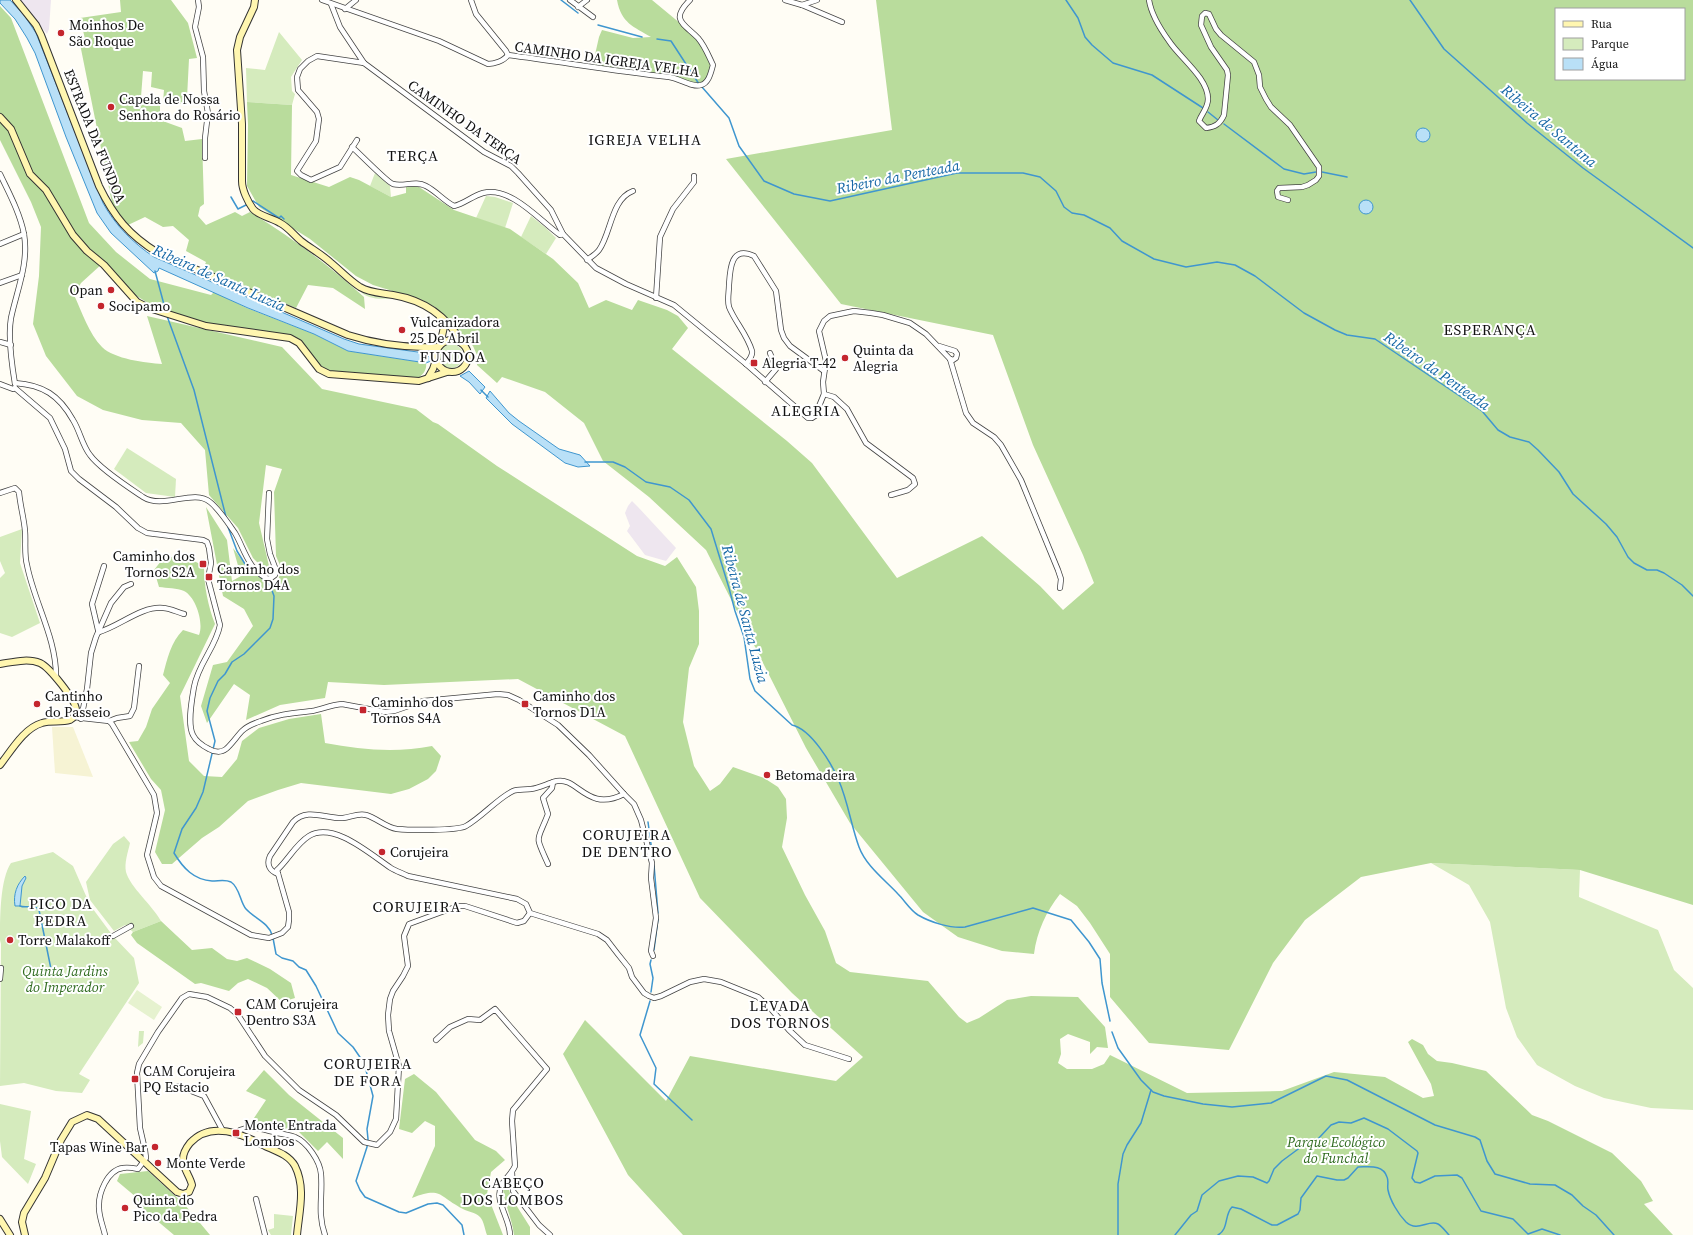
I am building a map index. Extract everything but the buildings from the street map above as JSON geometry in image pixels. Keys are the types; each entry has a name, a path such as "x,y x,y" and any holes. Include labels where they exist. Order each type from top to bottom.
{"main road":[{"name":"ESTRADA DA FUNDOA","path":"16,0 36,25 41,35 108,205 123,226 133,235 158,253 348,335 367,341 422,347 439,346"},
{"path":"0,117 11,129 30,174 46,190 73,235 87,251 104,265 137,302 148,308 217,329 290,338 299,343 319,369 325,373 344,376 419,381 447,372 455,372 464,367 467,361 468,355 466,347 457,334 437,313 418,302 360,287 330,261 301,241 283,225 256,211 252,206 242,184 242,124 237,50 240,37 256,0"},
{"path":"428,378 436,360 444,327 437,313"},
{"path":"439,346 451,340 457,340 462,343"},
{"path":"422,347 436,360 441,369 447,372"},
{"path":"0,664 34,661 49,669 75,707 76,714 74,717 65,722 44,722 35,726 0,765"},
{"path":"25,1235 22,1222 26,1208 42,1182 67,1129 75,1120 87,1115 95,1117 177,1192 185,1194 191,1190 192,1185 183,1165 183,1155 185,1149 193,1139 203,1133 223,1130 239,1134 289,1158 294,1165 300,1182 301,1191 297,1235"},
{"path":"0,1219 10,1235"}],"street":[{"path":"198,0 199,7 195,27 202,57 204,91 208,113 205,138 206,158"},
{"name":"CAMINHO DA IGREJA VELHA","path":"322,0 438,41 488,64 492,64 508,55 592,68 677,78 693,86 701,85 707,82 713,65 702,43 683,25 679,16 682,8 690,0"},
{"path":"345,8 356,0"},
{"path":"471,0 476,14 508,55"},
{"path":"570,0 593,17"},
{"path":"578,6 587,0"},
{"path":"785,0 802,5 842,22"},
{"path":"802,5 817,0"},
{"path":"1149,0 1153,12 1169,41 1205,85 1208,104 1200,121 1206,128 1216,126 1224,115 1228,79 1227,70 1212,47 1201,25 1202,16 1205,13 1209,14 1216,29 1221,35 1254,62 1260,87 1266,99 1296,131 1319,167 1319,176 1312,183 1302,187 1279,188 1277,191 1278,198 1288,200"},
{"name":"CAMINHO DA TERÇA","path":"331,4 340,27 364,63 484,152 514,169 551,210 563,234 587,260 603,274 674,305 746,364 808,418 815,416 824,394"},
{"path":"357,140 340,167 336,170 311,180 298,174 297,171 316,141 319,116 298,90 296,77 303,65 318,56 364,63"},
{"path":"352,147 371,164 386,181 392,184 423,184 454,206 482,193 490,192 504,195 515,199 560,235 563,234"},
{"path":"0,174 18,214 24,234 25,245 22,275 11,318 10,337 15,385 50,418 65,449 71,471 79,479 116,507 138,528 146,532 203,540 207,542 211,563 208,579 220,625 219,631 208,656 201,667 195,684 192,700 191,727 193,735 200,744 213,752 221,752 247,728 262,720 281,714 313,710 342,704 385,712 394,711 423,701 498,694 519,700 558,725 589,755 634,804 639,812 652,863 651,878 656,918 651,950 653,956"},
{"path":"656,298 660,237 673,209 694,182 694,176"},
{"path":"587,260 600,248 616,210 624,199 633,192"},
{"path":"0,244 24,234"},
{"path":"746,364 750,360 752,353 744,333 730,309 728,300 731,264 735,258 743,253 754,256 776,291 781,330 784,338 790,346 824,371"},
{"path":"0,283 22,275"},
{"path":"891,495 908,490 915,484 913,478 866,443 847,409 834,397 824,394 824,371 826,361 819,331 824,321 830,316 838,313 854,311 871,312 910,323 926,334 950,358 966,413 973,423 994,437 1001,445 1021,480 1061,578 1060,588"},
{"path":"0,342 11,345"},
{"path":"939,346 956,352 956,358 953,360 950,358"},
{"path":"765,382 776,369 770,354"},
{"path":"0,384 13,389 15,385 33,385 52,394 73,420 85,447 94,459 145,498 162,501 199,496 203,497 211,503 235,533 242,550 255,569 265,577 271,578 275,575 276,570 270,554 267,539 269,493"},
{"path":"0,493 15,488 19,492 20,509 25,530 26,565 50,640 56,668 56,678"},
{"path":"99,632 92,604 104,566"},
{"path":"81,719 87,689 91,653 111,604 124,587 131,584"},
{"path":"99,632 111,629 142,611 162,608 184,614"},
{"path":"74,717 109,721 117,718 127,718 132,713 139,666"},
{"path":"109,721 154,796 157,813 147,855 154,877 161,886 176,895 251,935 269,938 282,933 288,927 289,912 277,870 308,837 322,833 330,833 348,839 393,869 408,876 517,899 526,904 530,913 598,934 607,940 629,968 632,978 644,993 649,996 654,998 662,996 690,982 704,979 721,982 758,997 805,1045 849,1059"},
{"path":"278,874 270,870 268,861 297,818 313,814 343,818 356,814 364,814 396,829 465,827 514,790 530,789 553,782 565,781 596,799 616,798 624,794"},
{"path":"548,864 540,848 538,838 548,814 543,798 552,788 553,782"},
{"path":"105,1235 99,1207 104,1186 112,1174 117,1170 122,1168 138,1169 146,1158 140,1128 137,1073 139,1064 146,1050 182,998 189,994 207,997 221,1002 234,1011 269,1061 299,1090 336,1115 358,1137 368,1144 377,1145 390,1132 396,1119 399,1066 389,1031 388,1015 391,995 408,966 404,936 409,924 458,906 464,906 517,923 524,921 530,913"},
{"path":"113,936 131,926"},
{"path":"0,979 1,968"},
{"path":"436,1040 450,1027 468,1019 480,1020 495,1009 547,1069 513,1110 512,1121 515,1166 502,1184 499,1193 501,1206 510,1229 510,1235"},
{"path":"178,1086 204,1096 223,1130"},
{"path":"239,1134 240,1130 245,1128 267,1130 295,1137 309,1148 320,1166 319,1204 322,1227 325,1235"},
{"path":"512,1172 513,1191 540,1226 550,1235"},
{"path":"256,1199 265,1235"}],"shaded area":[{"path":"19,0 51,0 49,29 47,34"},
{"path":"632,501 676,548 666,561 645,555 627,531 630,526 625,513"},
{"path":"52,727 73,727 93,777 55,773"}],"green space":[{"path":"120,0 171,0 188,23 197,58 189,59 187,98 180,104 163,102 164,90 151,87 152,72 143,71 141,97 160,105 160,120 182,128 185,141 202,139 204,204 200,207 198,216 206,225 235,212 242,216 250,212 295,241 350,285 364,297 365,309 333,288 308,285 296,308 203,269 206,262 186,251 189,240 173,226 163,227 145,217 128,225 113,208 80,44 86,43 80,18 121,12"},
{"path":"617,0 652,0 698,38 713,65 709,76 701,85 677,78 592,68 602,30 633,38 651,37 634,27 625,19 619,8"},
{"path":"876,0 1693,0 1693,905 1580,870 1431,863 1361,877 1305,920 1273,963 1229,1050 1149,1043 1110,997 1110,954 1077,906 1060,894 1050,908 1043,922 1037,937 1034,954 1002,951 958,937 923,912 850,823 806,748 706,550 649,497 603,461 584,423 545,392 502,377 497,383 477,365 477,355 473,346 435,307 422,300 373,285 356,276 310,239 259,207 247,186 247,102 292,105 291,175 329,187 350,177 359,180 391,197 406,193 406,185 419,187 454,210 510,229 553,259 578,283 589,308 606,300 632,310 638,300 667,310 678,316 688,328 672,349 787,441 812,463 897,578 982,536 1040,586 1063,610 1094,583 1083,555 1033,445 993,335 841,304 726,159 892,130"},
{"name":"Parque Ecológico do Funchal","path":"0,6 11,18 89,223 116,252 150,279 211,295 214,292 247,308 314,334 348,351 426,363 426,367 425,371 418,378 322,370 301,341 291,335 213,326 151,305 132,293 103,263 81,283 74,295 97,342 114,355 139,361 162,364 147,316 282,347 322,389 416,409 497,466 637,556 665,566 677,557 696,587 699,611 699,644 689,668 683,722 694,766 710,791 720,784 733,767 764,778 778,787 786,799 787,818 782,847 805,895 825,931 836,963 850,972 928,981 959,1017 967,1023 979,1018 1007,1000 1031,996 1078,997 1105,1027 1108,1048 1097,1047 1090,1054 1090,1042 1068,1034 1060,1039 1061,1054 1058,1063 1067,1069 1092,1069 1104,1064 1110,1055 1187,1093 1282,1091 1334,1072 1385,1077 1423,1098 1434,1096 1431,1084 1408,1042 1412,1039 1423,1045 1428,1054 1437,1061 1486,1071 1532,1115 1548,1121 1612,1153 1641,1181 1653,1201 1644,1204 1673,1235 683,1235 628,1175 563,1054 585,1020 666,1101 690,1056 836,1081 863,1057 792,993 700,898 625,736 518,679 384,685 328,682 325,698 280,705 246,720 250,695 234,684 207,723 201,706 213,665 227,662 253,626 244,609 223,596 206,507 227,540 232,581 241,576 233,548 250,571 271,585 277,582 282,570 276,556 274,492 282,469 266,465 259,523 269,566 264,569 253,558 238,528 209,495 205,450 181,423 142,420 103,410 77,396 46,356 33,324 39,276 41,227 31,202 0,140"},
{"path":"279,32 302,60 291,77 292,91 295,94 292,105 247,102 246,68 265,70"},
{"path":"375,173 390,186 391,197 370,186"},
{"path":"486,196 495,197 513,203 505,228 476,218"},
{"path":"531,216 556,238 546,254 521,237"},
{"path":"359,290 392,298 374,298 362,293"},
{"path":"451,344 459,348 463,356 459,364 451,368 443,364 439,356 443,348"},
{"path":"127,448 176,479 175,497 146,493 114,469"},
{"path":"22,529 20,563 40,623 12,637 0,633 0,578 5,573 0,561 0,537"},
{"path":"165,556 192,560 204,566 207,596 215,624 180,696 189,761 204,776 222,777 237,759 242,741 259,728 289,719 321,714 325,743 379,750 432,746 441,756 436,771 428,779 409,789 391,794 301,783 278,790 248,801 219,827 202,838 172,864 162,864 155,852 165,810 161,790 151,779 129,742 138,741 146,727 152,709 170,683 163,675 172,645 175,640 183,630 199,635 200,630 200,617 198,611 188,594 178,589 159,587 154,570"},
{"path":"124,836 130,843 126,858 126,872 128,878 161,921 133,932 125,925 114,931 90,900 86,882 113,844"},
{"name":"Quinta Jardins do Imperador","path":"53,852 73,866 90,905 113,936 134,958 139,983 79,1074 90,1080 82,1093 56,1091 24,1083 0,1086 0,921 1,899 7,870 11,863"},
{"path":"1431,863 1580,870 1579,897 1658,930 1674,970 1693,988 1693,1110 1651,1108 1604,1098 1575,1086 1537,1065 1517,1037 1506,1008 1490,922 1469,885"},
{"path":"161,921 192,950 212,948 227,959 237,961 247,958 270,969 291,983 295,998 282,1002 267,988 248,979 238,983 229,991 201,983 195,984 137,943 131,935 133,932"},
{"path":"137,990 162,1007 154,1020 128,1003"},
{"path":"139,1031 144,1031 143,1043 138,1047"},
{"path":"264,1070 289,1095 343,1138 343,1159 327,1142 318,1151 299,1132 252,1121 266,1100 246,1091"},
{"path":"414,1074 436,1092 475,1140 496,1151 505,1160 491,1172 487,1194 503,1235 487,1235 480,1217 455,1205 440,1194 429,1193 412,1198 435,1146 435,1126 425,1121 412,1133 399,1129 405,1079"},
{"path":"0,1104 31,1111 24,1159 36,1164 28,1184 2,1157 0,1141"},
{"path":"148,1171 185,1205 210,1235 174,1235 142,1208 136,1197 117,1181 120,1174"},
{"path":"508,1186 511,1197 530,1227 530,1235 514,1235 503,1189"},
{"path":"274,1214 293,1216 291,1235 271,1235 268,1230 274,1228"}],"water":[{"path":"0,0 10,0 24,15 36,33 103,203 113,219 139,246 154,257 344,339 359,344 425,353 431,361 426,363 348,351 314,334 248,308 159,268 158,271 154,273 111,233 97,213 66,137 35,53 15,19 0,3"},
{"path":"1423,128 1428,130 1430,135 1428,140 1423,142 1418,140 1416,135 1418,130"},
{"path":"1366,200 1371,202 1373,207 1371,212 1366,214 1361,212 1359,207 1361,202"},
{"path":"469,371 485,387 480,394 469,382 460,376"},
{"path":"490,391 509,413 519,421 559,449 580,455 590,466 578,467 565,463 512,424 486,398"},
{"path":"25,876 26,878 22,886 20,906 15,906 16,890"}],"waterway":[{"name":"Ribeiro da Penteada","path":"561,0 578,13"},
{"name":"Ribeiro da Penteada","path":"1066,0 1078,18 1085,37 1113,63 1152,75 1203,108"},
{"name":"Ribeira de Santana","path":"1410,0 1444,49 1527,123 1583,168 1693,248"},
{"name":"Ribeiro da Penteada","path":"598,25 642,37"},
{"name":"Ribeiro da Penteada","path":"657,39 671,41 699,84"},
{"name":"Ribeiro da Penteada","path":"702,87 729,118 739,146 764,181 794,194 830,201 957,173 1023,173 1040,177 1056,191 1064,207 1072,213 1084,215 1110,228 1122,241 1154,259 1186,267 1217,262 1235,265 1255,276 1304,313 1335,330 1347,335 1375,339 1482,411 1498,430 1510,437 1529,442 1559,472 1573,494 1606,524 1617,537 1628,557 1634,563 1647,570 1657,570 1664,573 1682,585 1693,596"},
{"name":"Ribeiro da Penteada","path":"1208,112 1218,120"},
{"name":"Ribeiro da Penteada","path":"1224,124 1284,169 1304,174 1316,172"},
{"name":"Ribeiro da Penteada","path":"1322,172 1347,177"},
{"path":"231,197 238,209 248,204"},
{"path":"251,202 253,201 279,218 281,216 284,219"},
{"path":"155,271 166,312"},
{"path":"167,316 194,390 226,517"},
{"name":"Ribeira de Santa Luzia","path":"481,390 488,397"},
{"name":"Ribeira de Santa Luzia","path":"585,462 613,462 625,467 646,482 670,487 689,500 711,529 744,637 750,679 755,691 792,725 806,733 820,748 836,774 842,789 862,854 876,872 915,913 928,920 953,927 965,927 1033,908 1071,920 1089,942 1100,959 1102,983 1110,1021"},
{"path":"228,527 237,551 245,564 270,585 274,596 273,619 270,628 244,654 232,662 225,674 218,681 210,698 207,711 215,741 203,792 196,808 182,829 174,853 181,864 194,876 212,881 224,880 231,882 238,891 242,903 246,909 265,924 272,935"},
{"path":"648,822 653,859"},
{"path":"654,865 658,913"},
{"path":"20,906 33,906 39,910 51,969"},
{"path":"654,950 658,919"},
{"path":"273,938 276,954 282,958 293,961 299,967 306,970 316,986 338,1033 353,1047 364,1063 373,1096 367,1129 367,1147 356,1181 360,1190 365,1197 399,1212 406,1213 428,1204 437,1203 443,1205 462,1225 464,1235"},
{"path":"651,960 650,964 653,978 651,992"},
{"path":"650,1001 640,1035 656,1068 654,1084 692,1120"},
{"name":"Ribeira de Santa Luzia","path":"1112,1032 1118,1048 1141,1080 1153,1092 1164,1096 1203,1104 1232,1107 1271,1103 1326,1076 1347,1080 1435,1125 1475,1137 1480,1140 1487,1161 1495,1174 1530,1184 1555,1185 1572,1195 1583,1206 1596,1215 1614,1235"},
{"path":"1118,1235 1118,1184 1123,1154 1141,1123 1151,1090"},
{"name":"LEVADA DOS TORNOS","path":"1175,1235 1191,1215 1197,1211 1202,1195 1219,1181 1238,1176 1253,1177 1267,1183 1274,1169 1282,1161 1305,1144 1318,1139 1331,1125 1339,1122 1351,1123 1364,1118 1388,1129 1417,1151 1418,1153 1412,1178 1415,1182 1420,1183 1435,1176 1457,1175 1462,1178 1481,1211 1513,1219 1528,1234 1542,1229 1560,1235"},
{"path":"1218,1235 1224,1229 1228,1214 1232,1207 1241,1209 1272,1225 1277,1225 1298,1214 1300,1210 1301,1198 1317,1176 1344,1180 1348,1178 1358,1167 1375,1167 1379,1168 1385,1173 1388,1179 1388,1188 1391,1198 1397,1211 1410,1225 1419,1226 1430,1223 1438,1224 1449,1235"}],"place":[{"name":"Moinhos De São Roque","path":"61,33"},
{"name":"Capela de Nossa Senhora do Rosário","path":"111,107"},
{"name":"Opan","path":"111,290"},
{"name":"Socipamo","path":"101,306"},
{"name":"Vulcanizadora 25 De Abril","path":"402,330"},
{"name":"Quinta da Alegria","path":"845,358"},
{"name":"Alegria T-42","path":"754,363"},
{"name":"Caminho dos Tornos S2A","path":"203,564"},
{"name":"Caminho dos Tornos D4A","path":"209,577"},
{"name":"Cantinho do Passeio","path":"37,704"},
{"name":"Caminho dos Tornos D1A","path":"525,704"},
{"name":"Caminho dos Tornos S4A","path":"363,710"},
{"name":"Betomadeira","path":"767,775"},
{"name":"Corujeira","path":"382,852"},
{"name":"Torre Malakoff","path":"10,940"},
{"name":"CAM Corujeira Dentro S3A","path":"238,1012"},
{"name":"CAM Corujeira PQ Estacio","path":"135,1079"},
{"name":"Monte Entrada Lombos","path":"236,1133"},
{"name":"Tapas Wine Bar","path":"155,1147"},
{"name":"Monte Verde","path":"158,1163"},
{"name":"Quinta do Pico da Pedra","path":"125,1208"}],"district":[{"name":"IGREJA VELHA","path":"645,140"},
{"name":"TERÇA","path":"413,156"},
{"name":"ESPERANÇA","path":"1490,330"},
{"name":"FUNDOA","path":"453,357"},
{"name":"ALEGRIA","path":"806,411"},
{"name":"CORUJEIRA DE DENTRO","path":"627,844"},
{"name":"CORUJEIRA","path":"417,907"},
{"name":"PICO DA PEDRA","path":"61,912"},
{"name":"LEVADA DOS TORNOS","path":"780,1014"},
{"name":"CORUJEIRA DE FORA","path":"368,1072"},
{"name":"CABEÇO DOS LOMBOS","path":"513,1192"}]}
